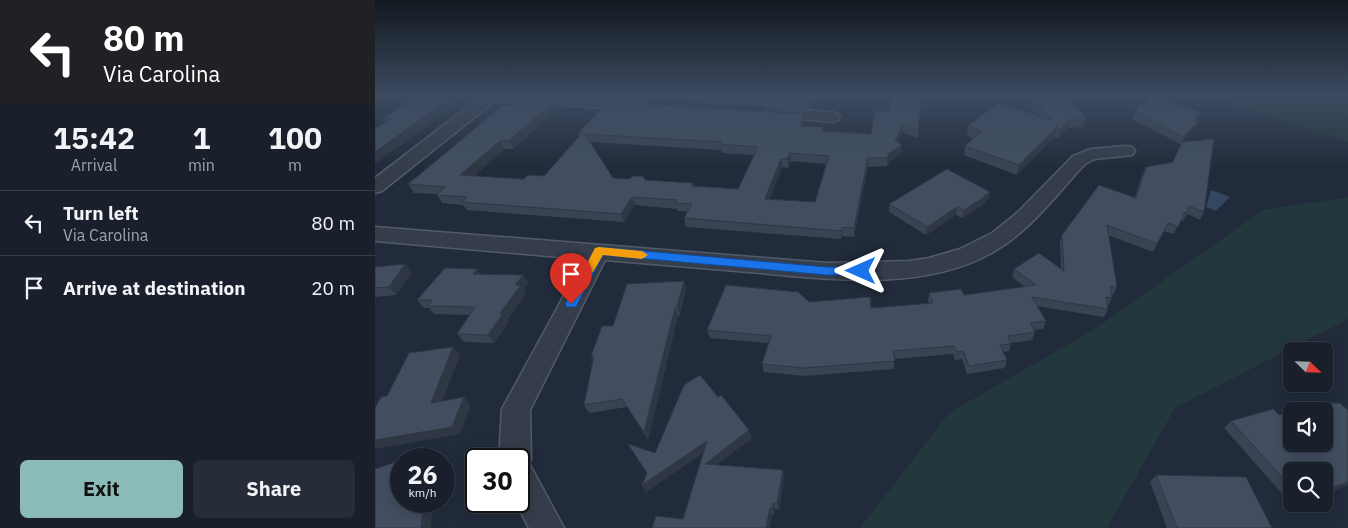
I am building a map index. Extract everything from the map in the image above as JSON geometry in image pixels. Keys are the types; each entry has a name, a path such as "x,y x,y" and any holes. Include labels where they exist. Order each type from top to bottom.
{"street":[{"path":"375,187 461,120"},
{"path":"375,234 827,271 894,272 954,261 989,245 1016,224 1079,160 1091,154 1125,151"},
{"path":"515,448 516,409 599,251"},
{"path":"530,496 547,528"}],"green space":[{"path":"1279,120 1348,120 1348,142"},
{"path":"1348,197 1348,319 1303,342 1283,342 1283,352 1175,408 1107,528 860,528 949,413 1093,330 1263,210"}],"water":[{"path":"1211,190 1230,197 1216,211 1206,207"}],"building":[{"path":"389,120 420,120 375,152 375,129"},
{"path":"486,120 533,120 509,141 500,141 460,175 524,179 528,175 544,176 582,133 578,133 591,120 802,120 800,126 823,127 822,131 871,134 873,120 919,120 918,130 903,124 895,141 902,145 889,153 887,158 868,158 854,228 842,227 841,231 684,218 692,204 675,203 677,200 632,197 621,214 461,202 467,197 436,195 445,187 408,184","holes":["585,134 722,142 720,144 758,147 738,189 692,186 693,183 645,180 643,176 634,176 628,179 613,178","790,153 829,156 815,202 765,199 781,159 787,159"]},
{"path":"976,120 1069,120 1060,130 1057,127 1019,165 965,146 982,131 968,126"},
{"path":"1150,120 1194,120 1198,122 1183,137"},
{"path":"1214,139 1204,212 1189,206 1178,227 1168,223 1157,244 1107,225 1117,287 1110,286 1112,298 1106,297 1108,309 1032,297 1046,321 1030,323 1035,332 1008,336 1011,344 1000,345 1007,360 969,366 963,351 957,352 954,346 893,351 895,361 803,368 762,364 771,336 707,330 726,285 798,292 809,302 870,297 871,308 933,303 929,293 961,289 964,295 1036,285 1014,269 1039,253 1064,271 1062,235 1099,185 1136,198 1146,167 1173,162 1182,142"},
{"path":"947,169 990,192 964,210 957,207 927,227 889,204"},
{"path":"405,264 389,287 375,288 375,267"},
{"path":"445,268 477,269 473,274 523,275 515,285 521,285 500,313 503,313 488,335 457,334 475,307 427,306 432,300 417,300"},
{"path":"684,281 677,307 675,308 644,432 622,399 584,405 594,356 591,356 602,326 613,326 627,284"},
{"path":"453,347 431,403 464,397 452,427 375,440 375,408 381,397 387,396 409,353"},
{"path":"700,375 718,397 721,395 749,430 705,464 783,470 777,503 773,503 772,509 770,508 766,528 652,528 656,516 683,519 707,441 642,485 647,473 628,444 655,453 684,385"},
{"path":"1333,403 1340,403 1348,410 1348,482 1333,488 1333,462 1283,462 1283,478 1231,421 1273,409 1279,415 1283,414 1283,452 1333,452"},
{"path":"390,464 390,513 423,513 421,528 375,528 375,469"},
{"path":"1156,475 1246,477 1272,528 1177,528"}],"slow traffic":[{"path":"589,269 599,251 642,255"}],"route":[{"path":"571,304 599,251 827,271 861,271"}]}
